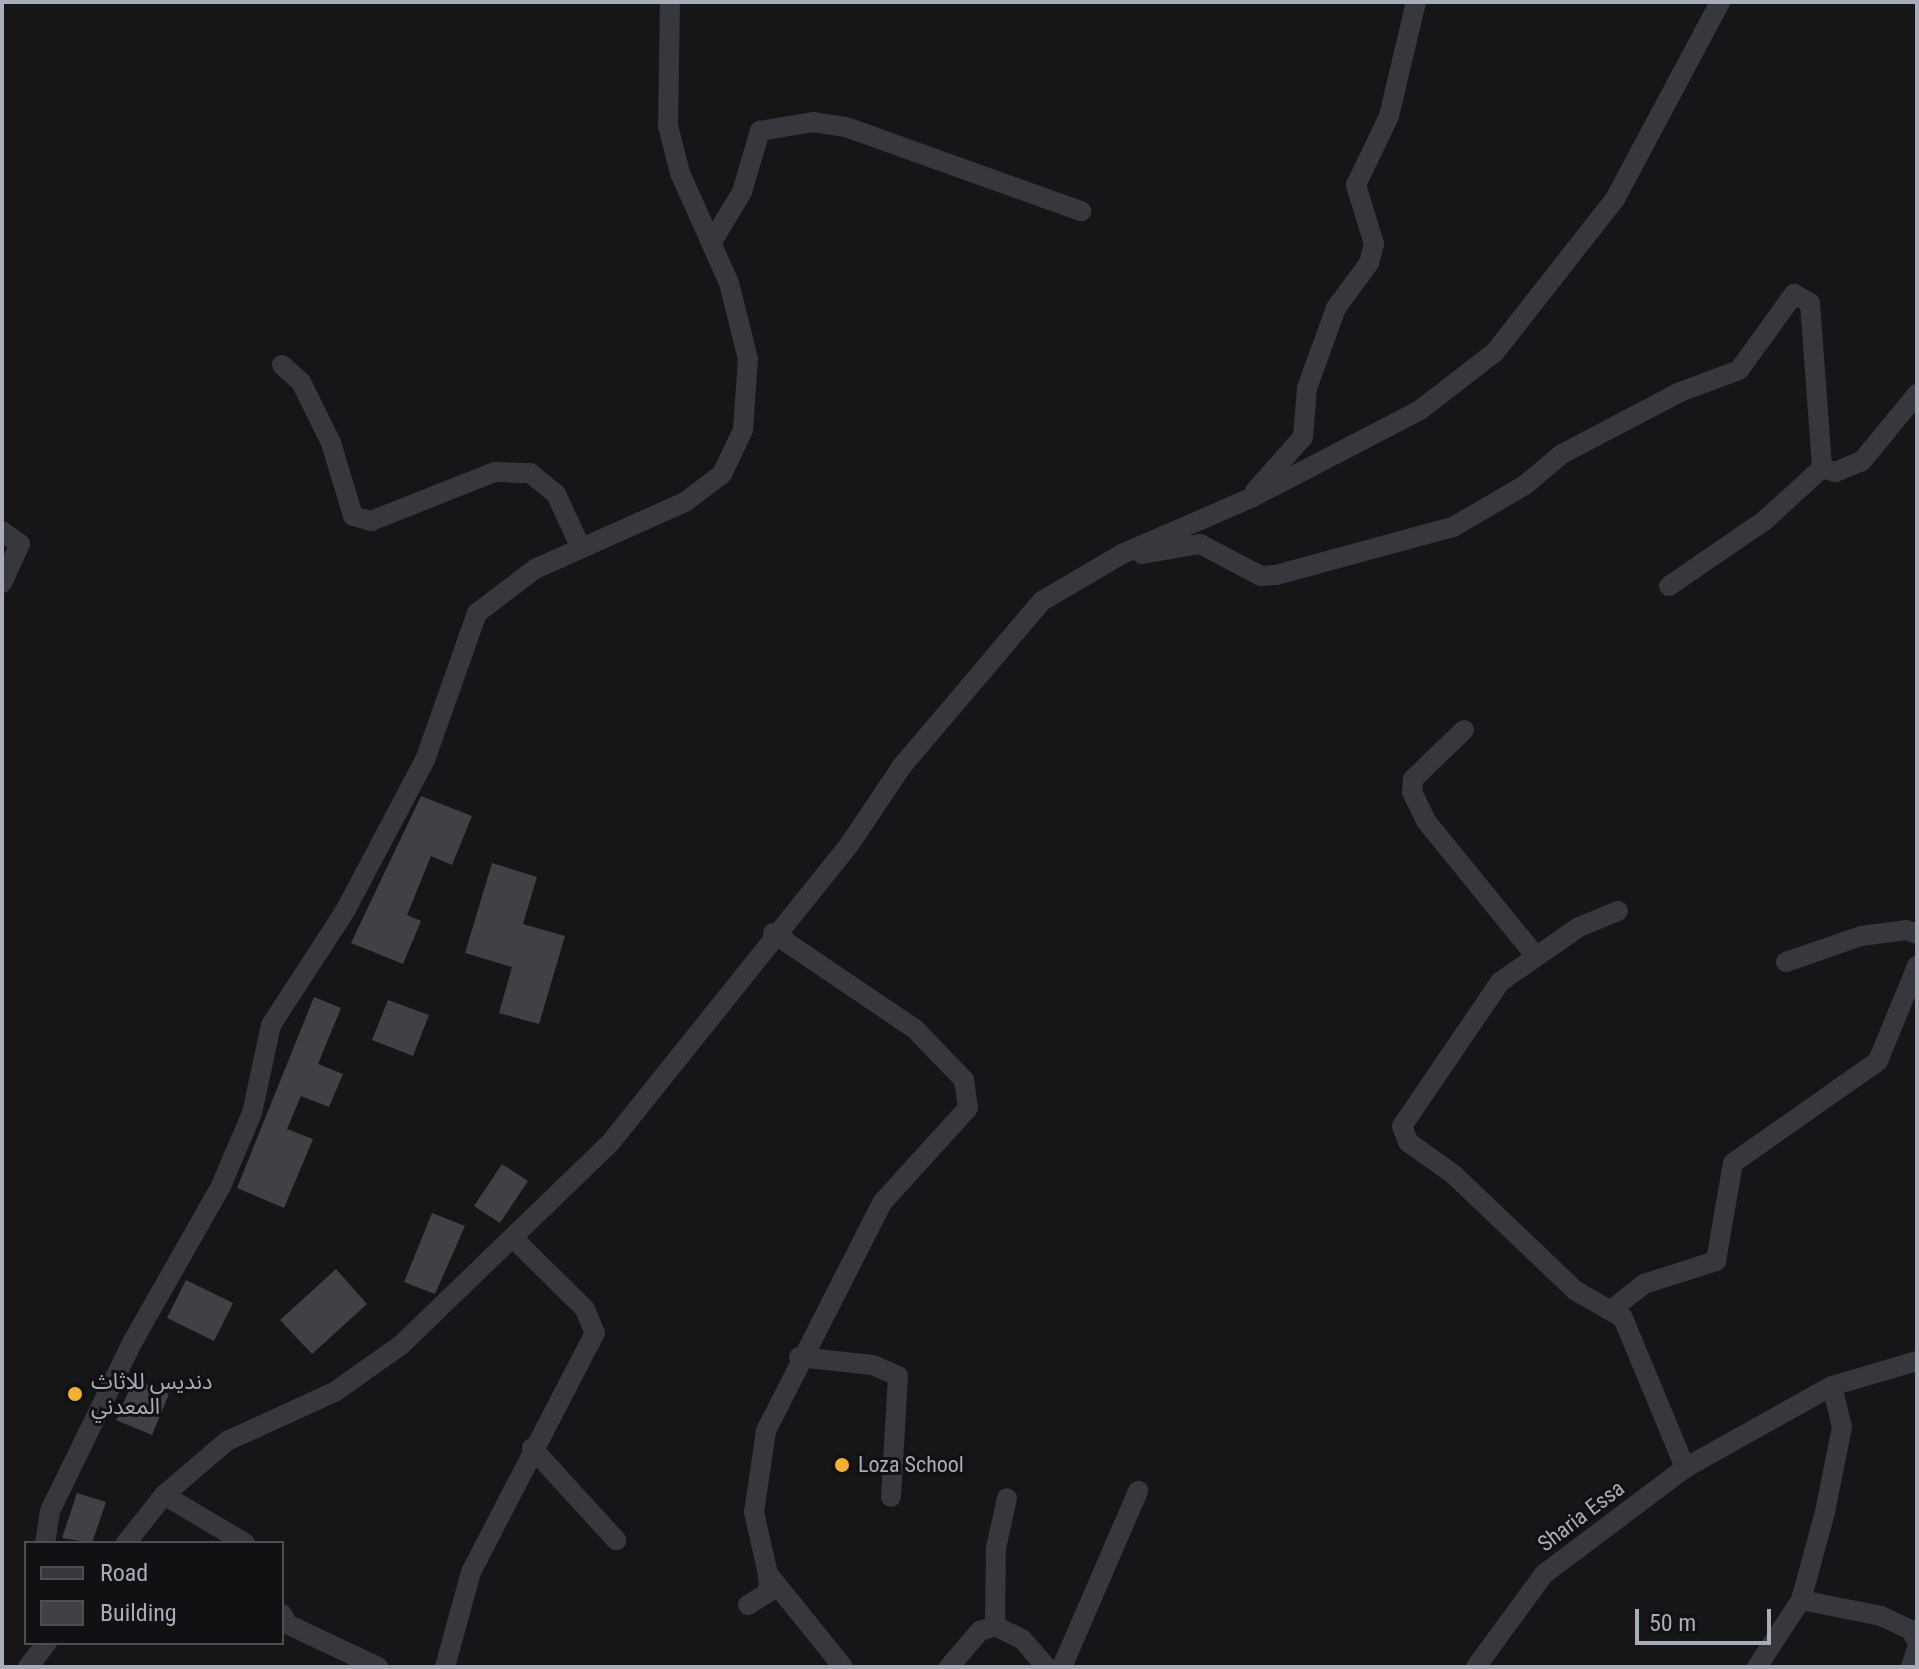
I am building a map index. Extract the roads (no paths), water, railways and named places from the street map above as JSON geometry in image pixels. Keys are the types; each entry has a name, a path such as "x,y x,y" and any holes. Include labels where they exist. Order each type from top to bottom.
{"street":[{"path":"45,1541 50,1511 133,1341 227,1172 252,1113 271,1025 345,911 425,760 477,613 535,569 697,493 722,474 743,430 748,359 713,240 680,173 668,126 670,2"},
{"path":"1251,498 1303,437 1307,388 1336,308 1369,263 1374,244 1356,185 1389,116 1416,2"},
{"path":"128,1541 164,1495 227,1441 336,1391 401,1345 515,1240 611,1142 773,933 849,845 902,766 1042,601 1122,554 1251,498 1420,410 1495,352 1615,199 1720,2"},
{"path":"713,240 742,192 760,131 813,122 846,127 1081,211"},
{"path":"1122,554 1200,544 1261,576 1276,575 1453,527 1514,492 1562,454 1680,392 1739,370 1794,294 1810,303 1822,468"},
{"path":"282,365 301,382 331,443 353,516 371,521 495,472 530,473 556,494 581,548"},
{"path":"1822,468 1835,472 1862,461 1917,394"},
{"path":"1669,586 1764,521 1822,468"},
{"path":"2,531 20,544 2,583"},
{"path":"1464,730 1413,779 1412,792 1426,821 1535,955"},
{"path":"1618,911 1535,955 1475,1010 1402,1126 1408,1142 1453,1174 1576,1291 1623,1318 1685,1468"},
{"path":"1786,962 1861,936 1906,930 1917,934"},
{"path":"748,1605 769,1592 754,1512 766,1431 799,1357 882,1203 968,1108 964,1080 915,1029 773,933"},
{"path":"1611,1310 1644,1284 1716,1261 1733,1163 1878,1061 1917,966"},
{"path":"445,1667 471,1572 532,1448 595,1333 585,1309 515,1240"},
{"path":"799,1357 873,1365 898,1376 891,1497"},
{"name":"Sharia Essa","path":"1476,1667 1544,1574 1685,1468 1742,1432 1832,1386 1917,1361"},
{"path":"1757,1667 1801,1600 1842,1427 1832,1386"},
{"path":"532,1448 616,1540"},
{"path":"1062,1667 1138,1491"},
{"path":"164,1495 242,1541"},
{"path":"995,1626 996,1548 1007,1498"},
{"path":"768,1574 831,1664"},
{"path":"1801,1600 1881,1616 1911,1630 1917,1642"},
{"path":"284,1616 298,1630 378,1667"},
{"path":"949,1667 980,1631 995,1626 1022,1639 1046,1667"},
{"path":"28,1667 31,1645"},
{"path":"28,1667 45,1645"},
{"path":"1911,1667 1917,1648"}],"place":[{"name":"دنديس للاثاث المعدني","path":"75,1394"},
{"name":"Loza School","path":"842,1465"}]}
